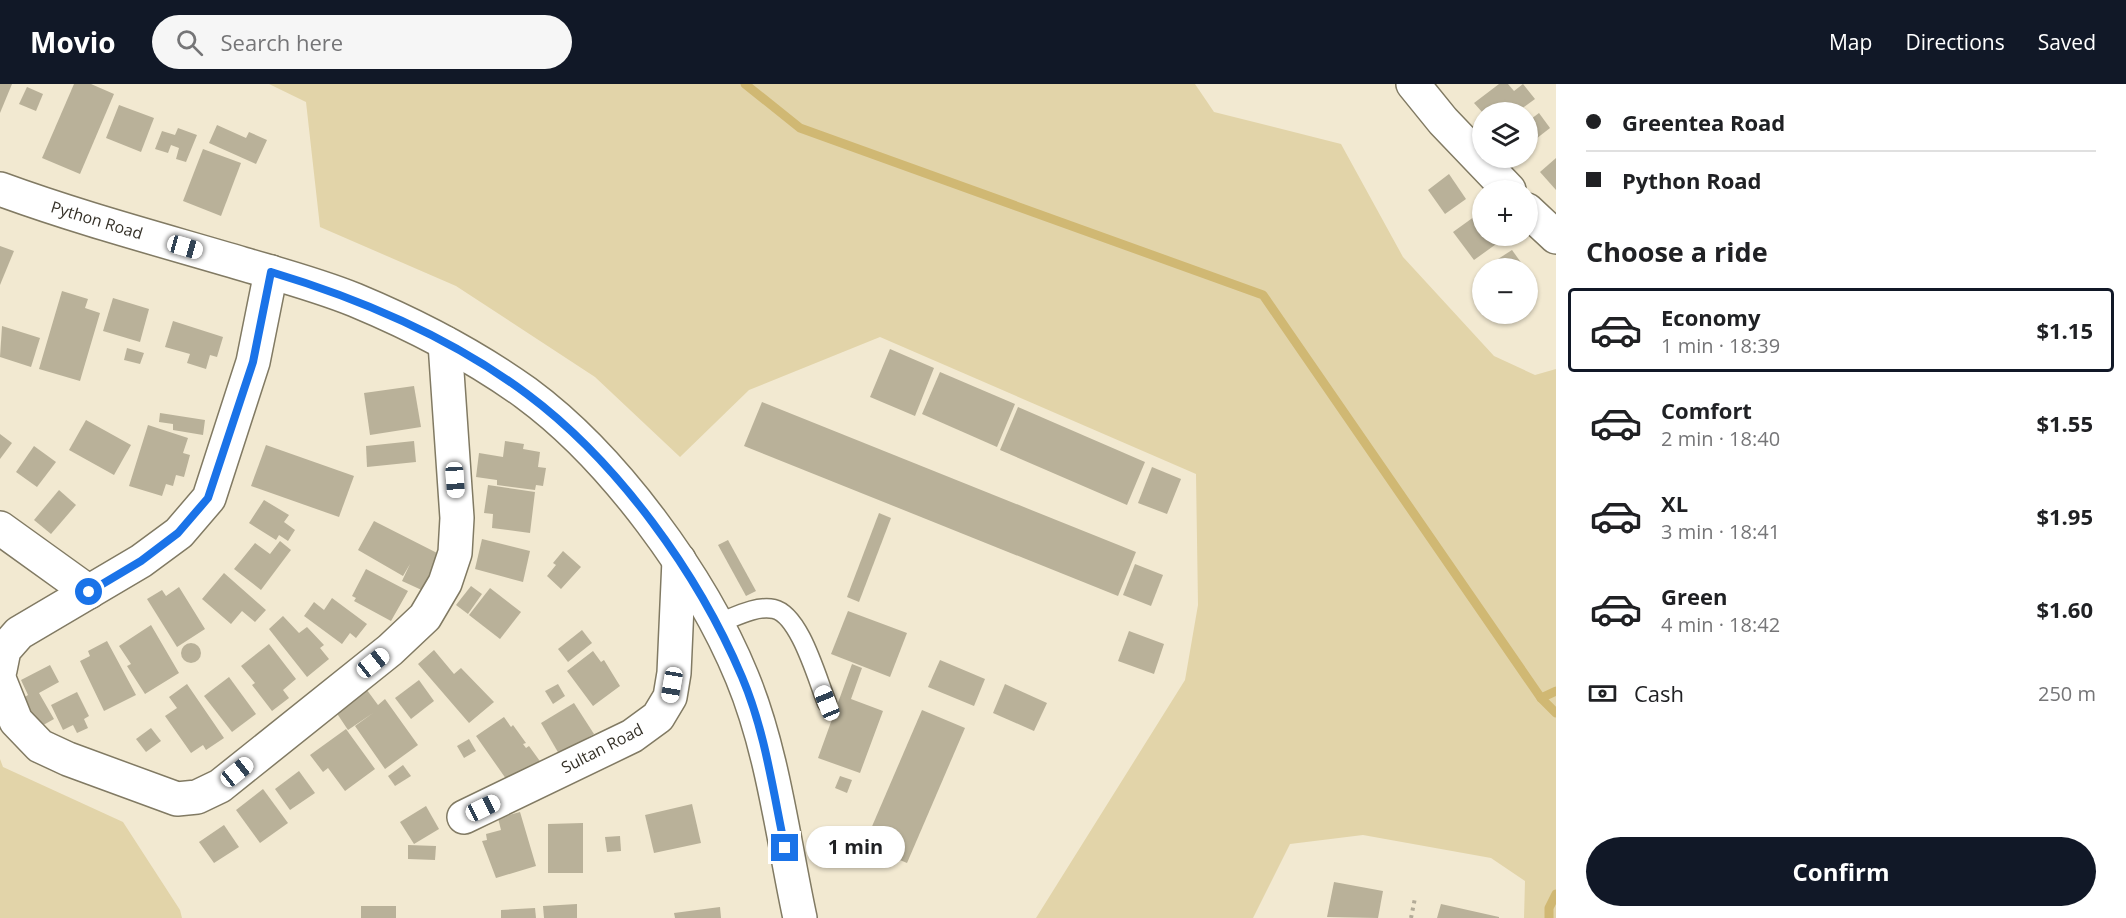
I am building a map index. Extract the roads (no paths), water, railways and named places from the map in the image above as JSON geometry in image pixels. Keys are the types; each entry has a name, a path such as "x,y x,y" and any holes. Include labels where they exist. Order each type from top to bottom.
{"street":[{"path":"1413,84 1443,121 1499,180"},
{"name":"Python Road","path":"0,189 355,300 446,343 528,395 588,448 625,490 679,560 716,624 742,678 761,738 800,918"},
{"path":"1538,220 1556,237"},
{"path":"0,670 4,650 19,633 141,561 178,533 208,498 253,362 271,272"},
{"path":"0,681 16,721 40,746 177,799 196,797 220,786 390,650 425,617 446,583 455,553 458,518 446,343"},
{"path":"0,528 89,592"},
{"name":"Sultan Road","path":"464,817 632,736 658,717 670,697 674,672 679,560"}],"lane":[{"path":"716,624 761,609 773,609 783,613 795,624 827,703"}],"waterway":[{"path":"745,84 800,128 1263,295 1541,698 1556,713"},
{"path":"1541,698 1556,691"},
{"path":"1549,918 1549,908 1556,894"}]}
